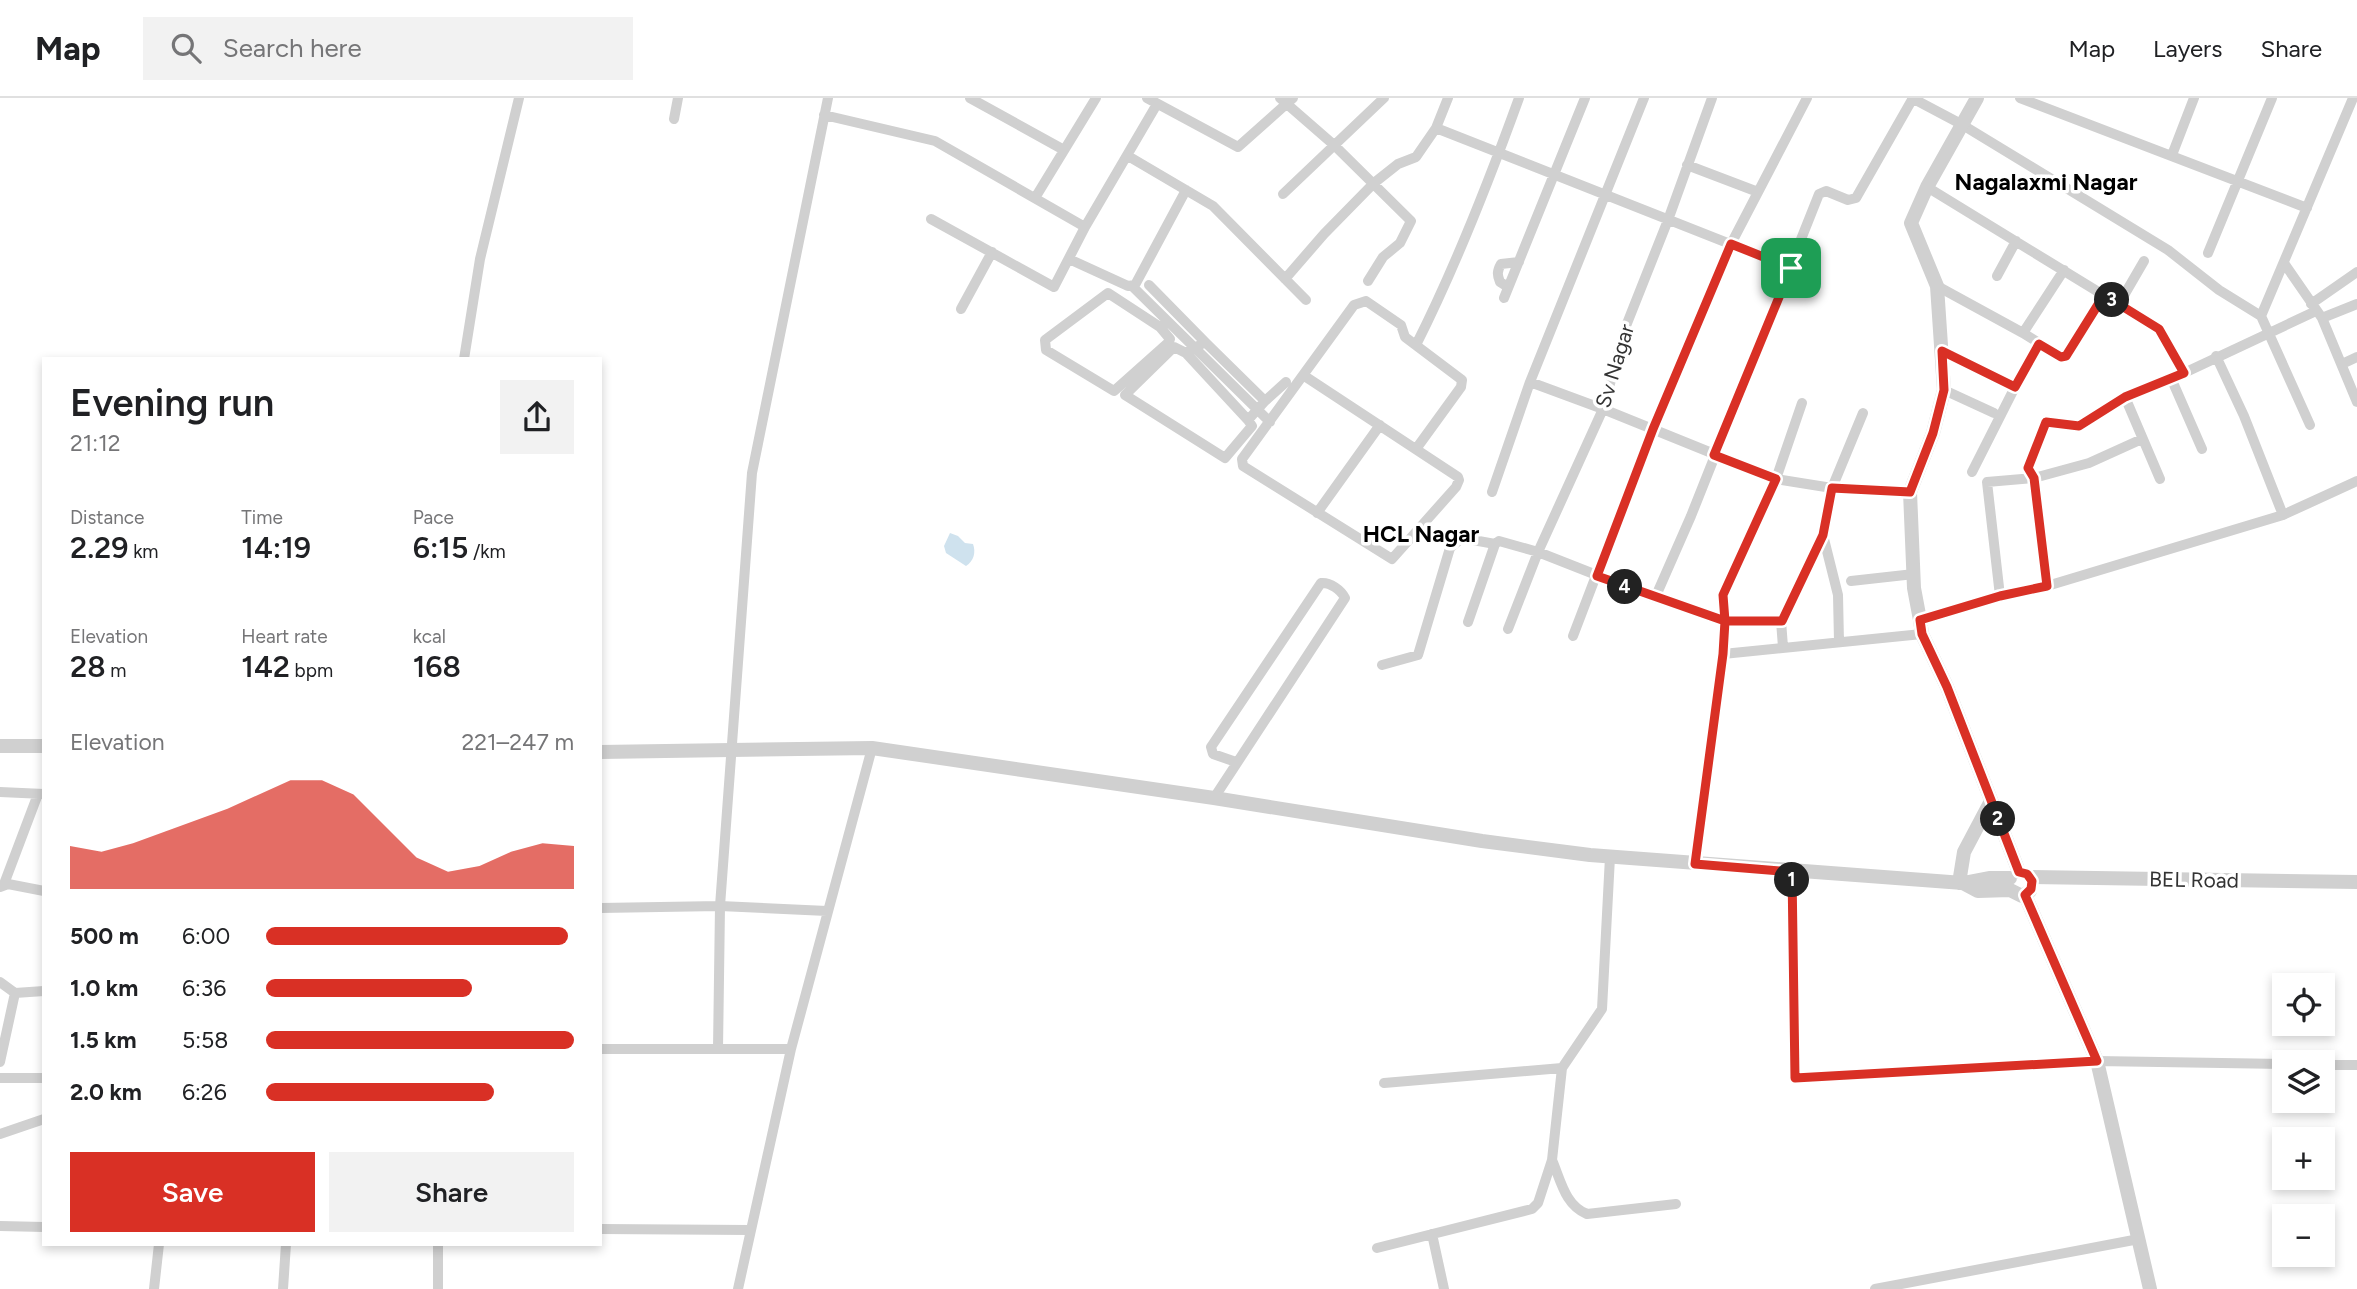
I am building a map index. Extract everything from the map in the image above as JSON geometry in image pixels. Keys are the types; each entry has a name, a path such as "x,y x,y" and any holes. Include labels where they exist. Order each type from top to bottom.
{"street":[{"path":"464,357 480,259 519,98"},
{"path":"674,119 678,98"},
{"path":"718,1049 720,906 752,473 828,98"},
{"path":"970,98 1064,150"},
{"path":"1283,194 1384,98"},
{"path":"1285,279 1374,183 1398,164 1416,157 1436,128 1448,98"},
{"path":"1416,345 1499,153 1519,98"},
{"path":"1519,262 1507,261 1498,268 1497,275 1506,293 1519,262 1555,176 1585,98"},
{"path":"1492,492 1530,382 1644,98"},
{"name":"Sv Nagar","path":"1507,629 1538,552 1603,409 1626,326 1712,98"},
{"path":"1573,636 1653,429 1731,244 1807,98"},
{"path":"1655,598 1691,516 1819,194 1826,191 1848,200 1856,198 1913,98 1961,124 2168,250 2219,290 2261,316 2310,425"},
{"path":"1977,98 1927,187 1911,223 1937,286 1944,390 1933,433 1910,492 1914,574 1921,627 1992,801 2021,883 2097,1061 2151,1289"},
{"path":"2020,98 2307,208"},
{"path":"2172,155 2194,98"},
{"path":"2208,253 2272,98"},
{"path":"2261,316 2353,98"},
{"path":"1035,198 1094,99"},
{"path":"930,219 1054,287 1128,156 1152,101 1238,148 1287,100 1411,221 1400,243 1383,257 1368,281"},
{"path":"824,115 935,141 1086,227"},
{"path":"1436,128 1791,268"},
{"path":"1128,156 1213,206 1306,300"},
{"path":"1687,165 1758,192"},
{"path":"1927,187 2159,329 2184,373"},
{"path":"1132,286 1137,282 1185,190"},
{"path":"1997,276 2016,241"},
{"path":"961,309 992,252"},
{"path":"1069,259 1132,286 1164,324 1170,339 1114,391 1046,350 1045,340 1108,293 1164,324 1265,401"},
{"path":"2119,304 2144,261"},
{"path":"2284,263 2317,311 2357,402"},
{"path":"2023,333 2064,270"},
{"path":"2317,311 2357,272"},
{"path":"1149,285 1195,348 1248,420 1252,426 1225,458 1125,395 1174,347 1195,348 1270,422"},
{"path":"1937,286 2065,358 2104,295"},
{"path":"1303,375 1458,477 1456,486 1392,559 1243,466 1242,459 1303,375 1358,302 1366,301 1401,325 1405,337 1457,375 1462,383 1416,449"},
{"path":"2047,586 2034,478 2028,468 2046,422 2079,426 2125,397 2184,373 2317,311 2357,304"},
{"path":"1972,472 2039,344"},
{"path":"1942,351 2015,387"},
{"path":"2216,356 2244,416 2283,515"},
{"path":"2342,364 2357,357"},
{"path":"2171,378 2202,449"},
{"path":"1248,420 1286,382"},
{"path":"1530,382 1776,479 1832,488 1910,492"},
{"path":"1944,390 1994,413"},
{"path":"2125,397 2160,479"},
{"path":"1695,864 1723,654 1723,595 1776,479 1802,403"},
{"path":"1783,647 1782,621 1823,535 1832,488 1863,413"},
{"path":"1317,513 1380,425"},
{"path":"2000,596 1987,482 2034,478 2089,463 2142,439"},
{"path":"1723,654 1839,642 1921,627 2000,596 2047,586 2283,515 2357,481"},
{"path":"1823,535 1838,595 1839,642"},
{"path":"1382,665 1418,655 1450,548 1462,538 1495,544"},
{"path":"1468,622 1495,544 1499,541 1538,552 1655,598 1725,621 1782,621"},
{"path":"1851,581 1914,574"},
{"path":"1214,798 1345,598 1329,584 1321,583 1211,747 1213,754 1236,762"},
{"path":"0,746 42,746"},
{"path":"738,1289 791,1049 872,748"},
{"name":"BEL Road","path":"602,752 872,748 1214,798 1482,841 1610,857 1961,883 1982,891 2021,883 2357,882"},
{"path":"0,792 41,794 2,886 42,891"},
{"path":"1961,883 1964,852 1992,801"},
{"path":"1377,1248 1532,1209 1538,1203 1552,1160 1562,1068 1602,1009 1610,857"},
{"path":"1792,872 1795,1078 2097,1061 2272,1064"},
{"name":"BEL Road","path":"2078,882 2357,891"},
{"path":"602,908 720,906 827,911"},
{"path":"0,982 15,993 42,991"},
{"path":"0,1062 15,993"},
{"path":"602,1049 791,1049"},
{"path":"2335,1065 2357,1065"},
{"path":"1384,1083 1562,1068"},
{"path":"0,1078 42,1078"},
{"path":"0,1134 42,1120"},
{"path":"1552,1160 1570,1203 1587,1214 1676,1204"},
{"path":"0,1226 42,1227"},
{"path":"602,1229 750,1230"},
{"path":"1432,1234 1444,1289"},
{"path":"1875,1289 2139,1239"},
{"path":"154,1289 159,1246"},
{"path":"283,1289 286,1246"},
{"path":"438,1246 438,1289"}],"water":[{"path":"950,533 965,543 973,544 974,556 966,566 946,553 944,546"}],"district":[{"name":"Nagalaxmi Nagar","path":"2046,182"},
{"name":"HCL Nagar","path":"1421,534"}],"route":[{"path":"1791,268 1714,455 1776,479 1723,595 1725,621 1723,654 1695,864 1792,872 1795,1078 2097,1061 2025,895 2031,889 2032,881 2027,874 2019,872 1947,687 1922,634 1920,620 2000,596 2047,586 2034,478 2028,468 2046,422 2079,426 2125,397 2184,373 2159,329 2104,295 2065,358 2039,344 2015,387 1942,351 1944,390 1933,433 1910,492 1832,488 1823,535 1782,621 1725,621 1597,576 1653,429 1731,244 1791,268"}]}
